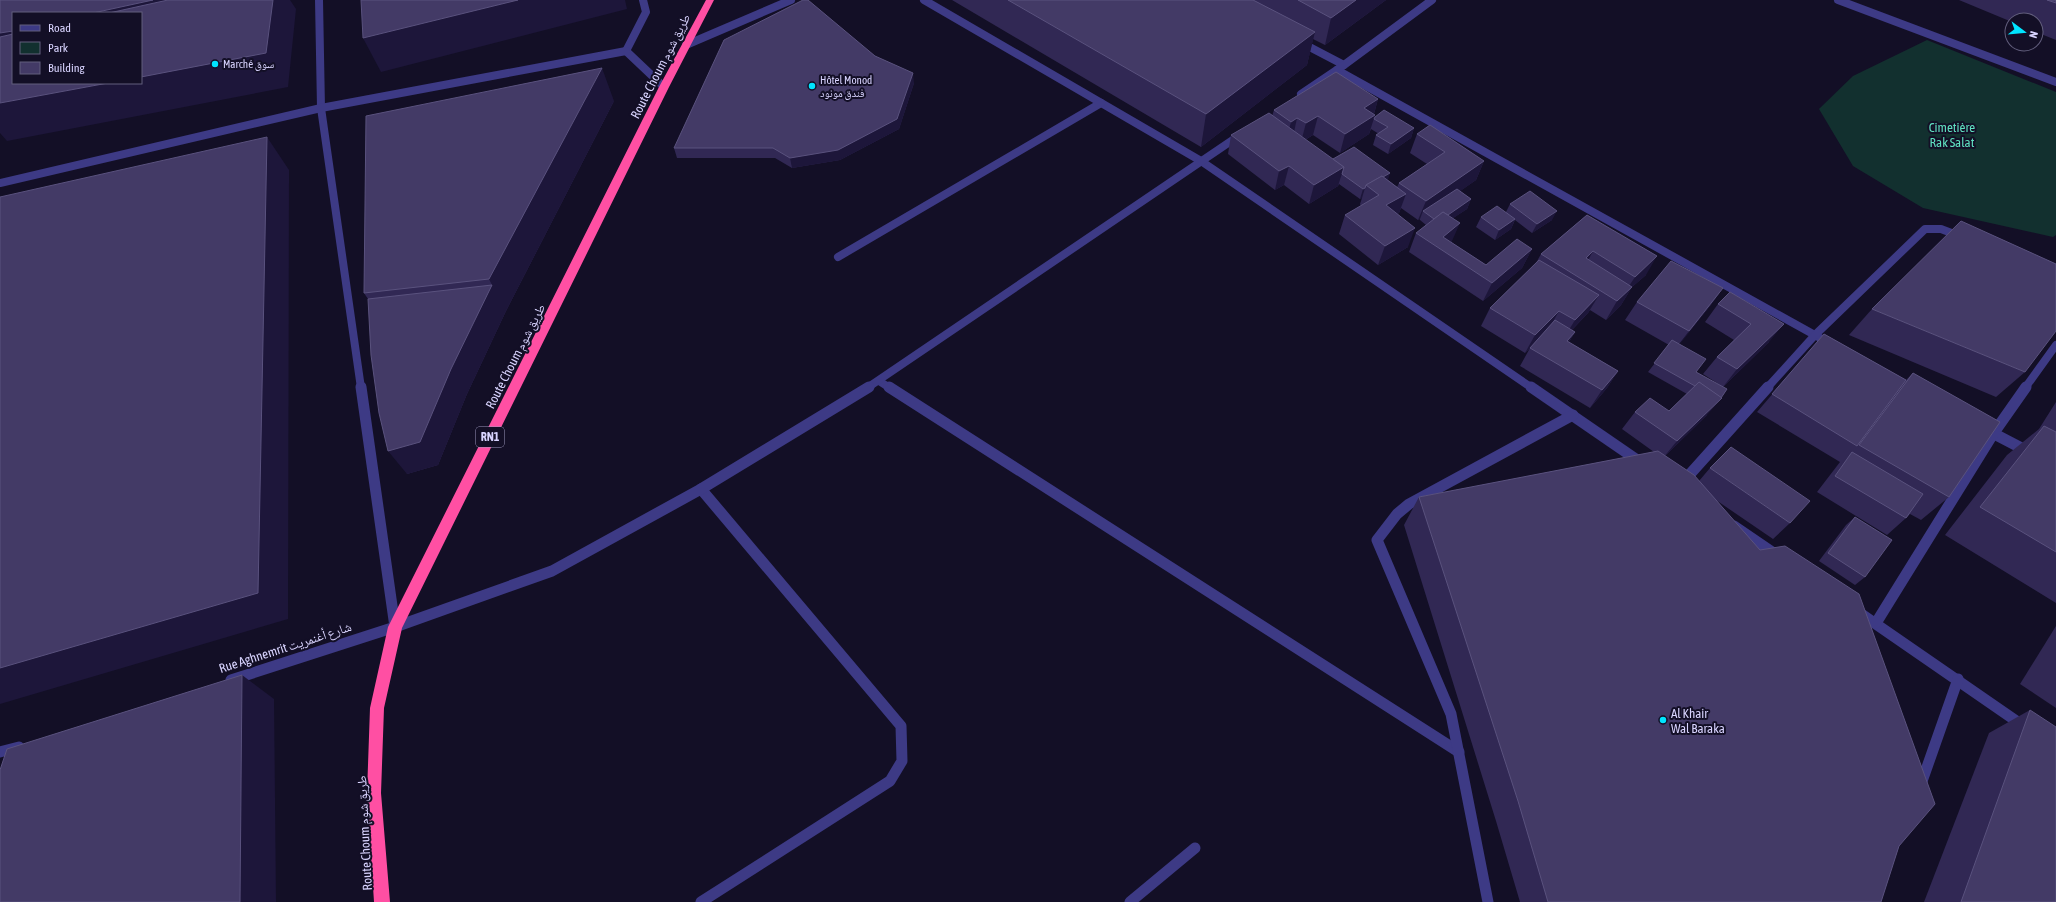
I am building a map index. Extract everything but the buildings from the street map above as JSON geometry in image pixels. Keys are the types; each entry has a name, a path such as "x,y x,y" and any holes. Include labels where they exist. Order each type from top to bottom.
{"highway":[{"name":"Route Choum طريق شوم","path":"382,902 374,793 377,716 395,626 664,87 710,0"}],"street":[{"path":"319,0 321,108 395,626"},
{"path":"626,51 646,12 644,0"},
{"path":"686,45 791,0"},
{"path":"924,0 1201,161 1652,470"},
{"path":"1292,100 1341,68 1432,0"},
{"path":"1838,0 2056,82"},
{"path":"1290,36 1341,68 1842,350"},
{"path":"0,183 321,108 626,51"},
{"path":"626,51 664,87"},
{"path":"838,257 1101,103"},
{"name":"Rue Aghnemrit شارع أغنمريت","path":"220,683 395,626 552,571 701,489 878,381 1247,130"},
{"path":"1678,488 1815,335 1925,229 1941,229 1970,239"},
{"path":"1876,623 1993,434 2056,345"},
{"path":"878,381 1459,752"},
{"path":"1488,902 1451,714 1377,540 1397,514 1409,504 1573,415"},
{"path":"1972,422 2035,455"},
{"path":"701,489 901,726 902,761 890,781 701,902"},
{"path":"1729,522 1786,562"},
{"path":"1850,605 2032,731"},
{"path":"1916,798 1958,679"},
{"path":"0,752 30,744"},
{"path":"1130,902 1195,848"}],"green space":[{"name":"Cimetière Rak Salat","path":"1927,40 2056,92 2056,235 2053,237 1923,208 1853,166 1819,109 1853,76"}],"place":[{"name":"Marché سوق","path":"215,64"},
{"name":"Hôtel Monod فندق مونود","path":"812,86"},
{"name":"Al Khair Wal Baraka","path":"1663,720"}]}
